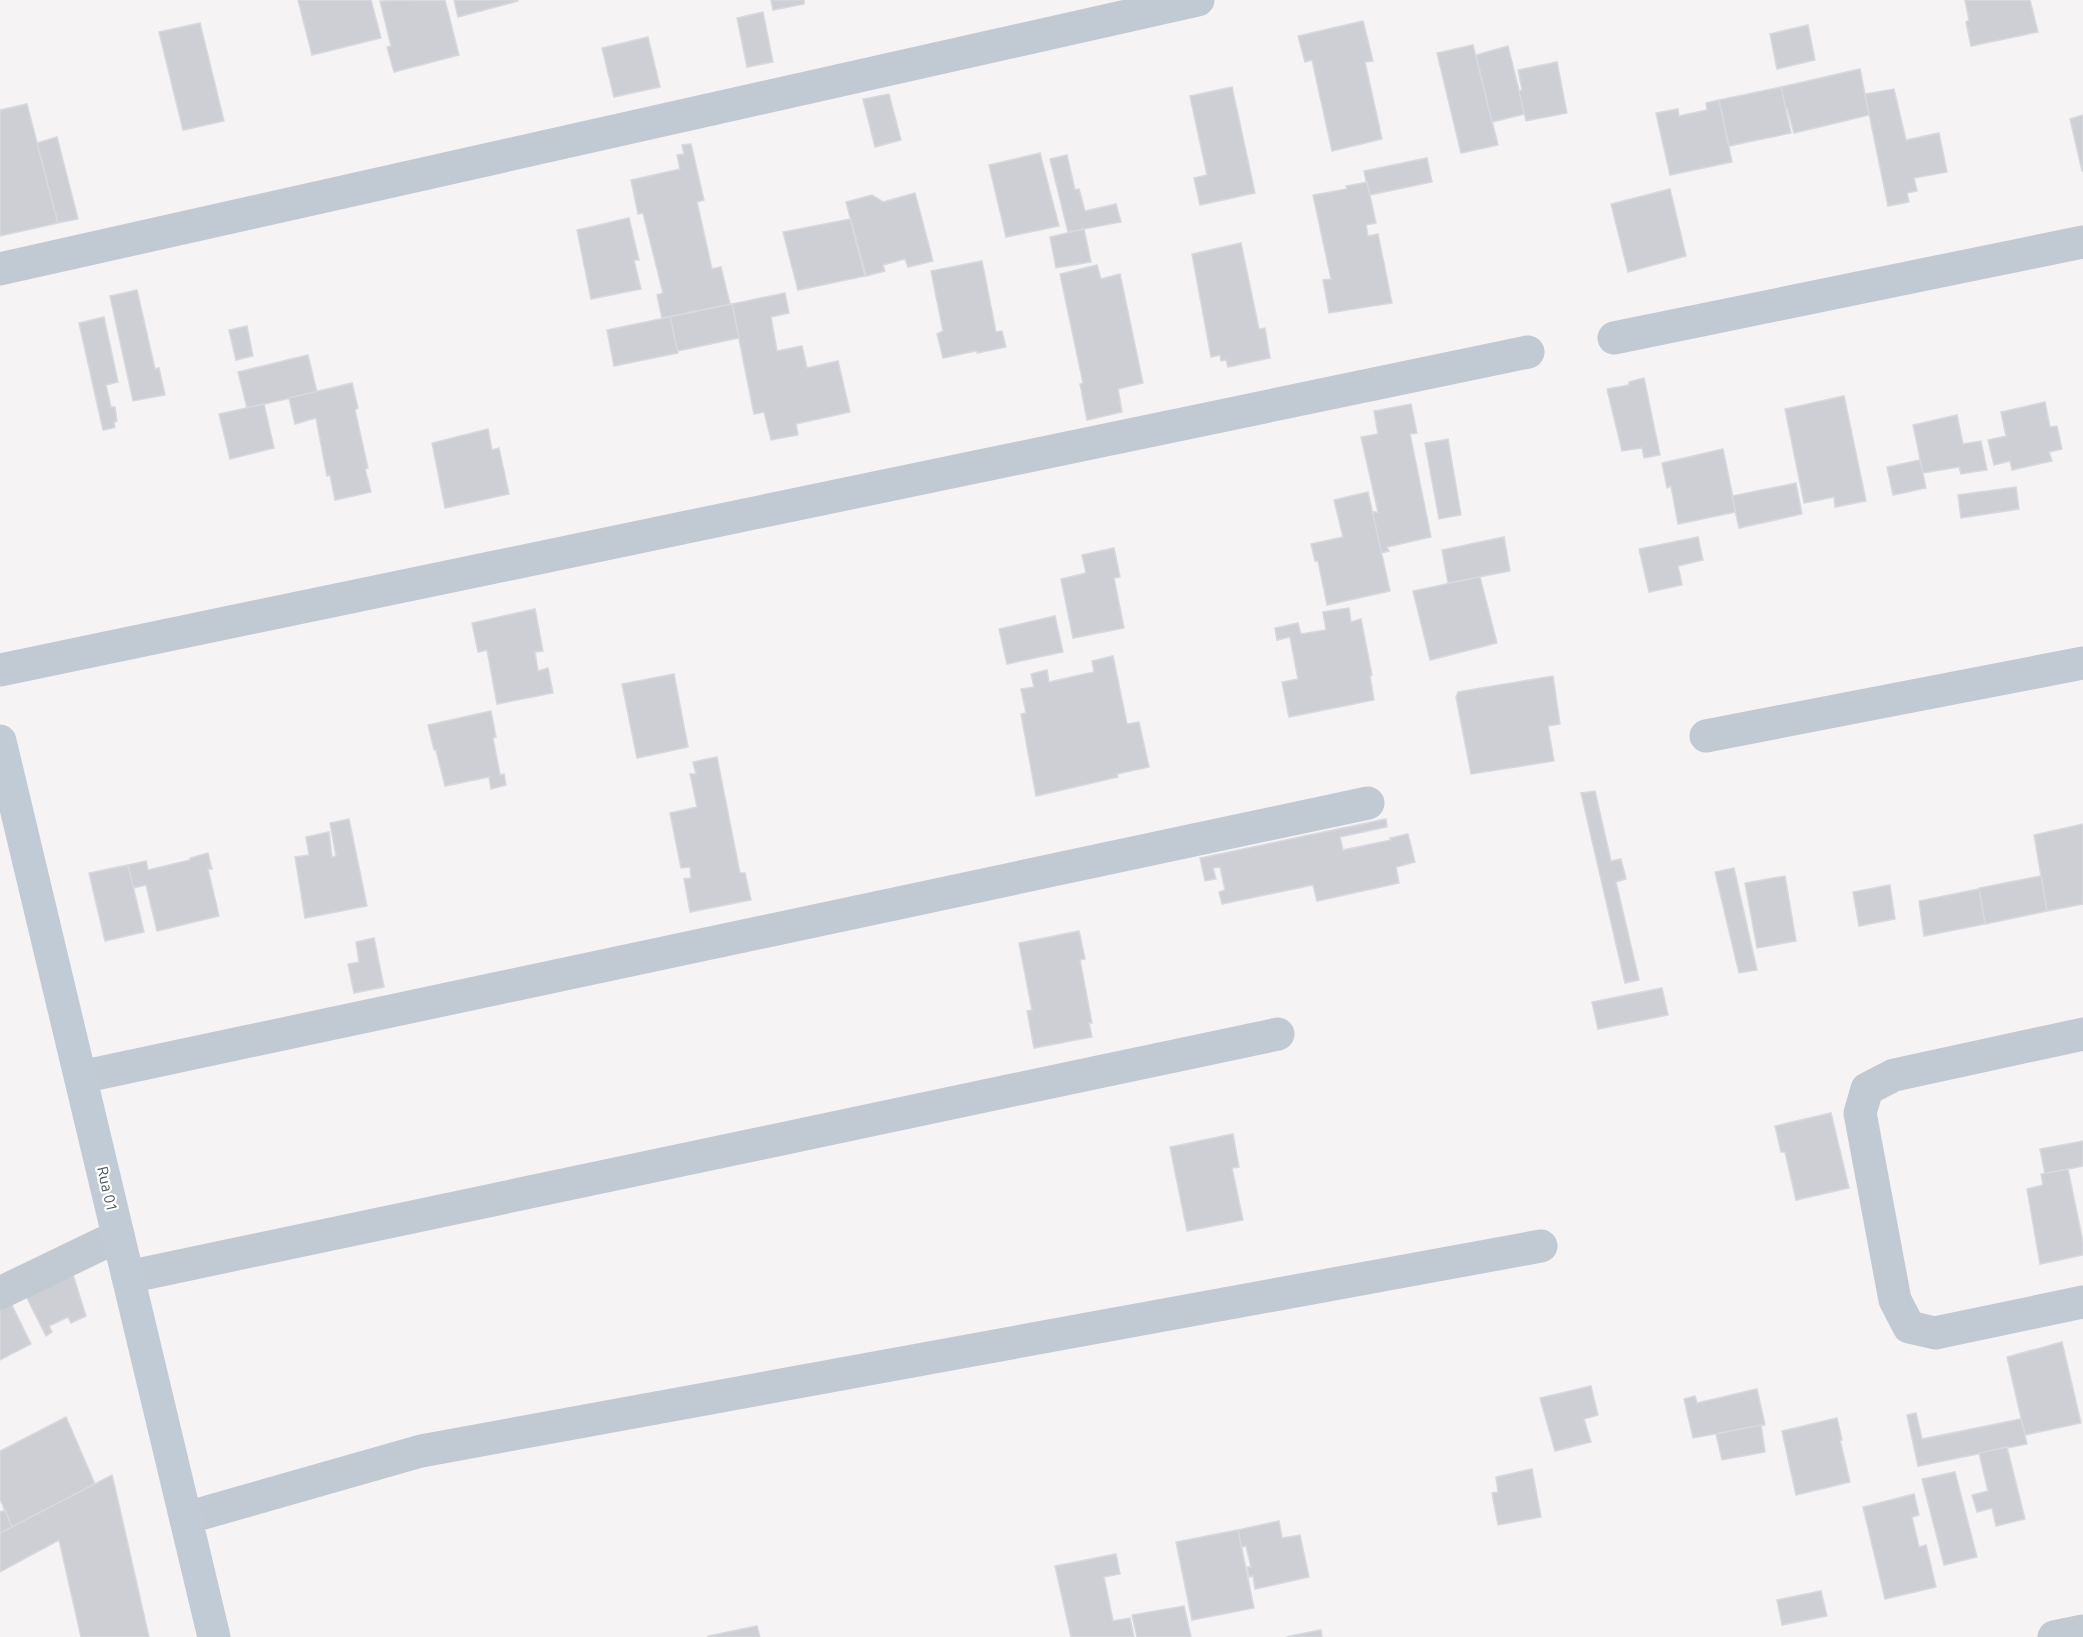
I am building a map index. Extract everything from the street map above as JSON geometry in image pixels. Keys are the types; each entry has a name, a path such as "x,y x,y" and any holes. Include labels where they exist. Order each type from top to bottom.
{"street":[{"path":"0,269 1198,0"},
{"path":"1614,338 2083,242"},
{"path":"0,670 1528,352"},
{"path":"1707,736 2083,663"},
{"name":"Rua 01","path":"0,741 214,1637"},
{"path":"81,1077 1368,803"},
{"path":"128,1276 1278,1034"},
{"path":"2083,1034 1894,1075 1867,1089 1860,1113 1895,1300 1909,1327 1935,1333 2083,1302"},
{"path":"0,1293 118,1236"},
{"path":"186,1518 421,1451 1541,1246"},
{"path":"2054,1637 2083,1631"}],"building":[{"path":"298,0 371,0 381,38 312,55"},
{"path":"445,0 459,55 394,72 387,47 391,46 380,1"},
{"path":"454,0 518,0 518,1 458,17"},
{"path":"771,0 804,0 804,4 773,10"},
{"path":"1965,0 2030,0 2038,32 1971,46 1966,22 1969,20"},
{"path":"763,12 773,62 747,67 737,18"},
{"path":"1363,21 1373,61 1365,62 1382,139 1332,151 1312,60 1305,62 1298,36"},
{"path":"200,23 224,121 183,130 159,32"},
{"path":"1808,25 1815,60 1777,69 1770,34"},
{"path":"648,37 660,87 614,97 602,48"},
{"path":"1473,45 1498,145 1461,153 1437,53"},
{"path":"1508,46 1525,114 1492,122 1476,55"},
{"path":"1557,62 1567,113 1526,121 1519,91 1522,90 1518,70"},
{"path":"1860,69 1869,115 1794,133 1787,108 1785,108 1781,87"},
{"path":"1232,87 1255,193 1200,205 1194,178 1207,175 1190,96"},
{"path":"1781,87 1791,133 1729,146 1719,100"},
{"path":"1894,89 1906,140 1939,133 1947,172 1914,178 1917,191 1907,193 1909,202 1888,206 1865,94"},
{"path":"889,94 901,140 875,147 863,99"},
{"path":"1719,100 1732,162 1670,175 1656,113 1678,109 1679,116 1707,110 1706,103"},
{"path":"27,104 58,223 0,236 0,110"},
{"path":"2083,115 2083,171 2082,171 2070,119"},
{"path":"57,137 78,219 58,223 37,143"},
{"path":"691,144 704,200 697,202 712,269 721,267 730,304 662,318 657,295 663,293 643,213 638,214 631,180 680,169 677,155 684,154 682,145"},
{"path":"1040,153 1059,226 1006,237 989,165"},
{"path":"1067,155 1075,190 1079,189 1085,211 1116,204 1121,222 1068,232 1050,159"},
{"path":"1427,158 1432,182 1369,195 1364,171"},
{"path":"1367,182 1376,223 1366,225 1368,236 1378,234 1392,303 1329,313 1323,280 1331,279 1313,195 1347,189 1346,186"},
{"path":"1670,189 1686,256 1628,272 1611,204"},
{"path":"915,193 933,261 908,267 905,259 883,265 885,271 866,276 846,202 872,195 883,202"},
{"path":"629,218 639,260 634,260 641,289 591,299 577,230"},
{"path":"850,219 865,276 798,290 783,232"},
{"path":"1084,229 1091,262 1056,268 1050,237"},
{"path":"1241,243 1259,329 1265,328 1270,358 1228,367 1226,360 1221,361 1220,355 1211,357 1192,254"},
{"path":"982,261 996,332 1002,331 1006,347 943,358 937,334 943,331 931,271"},
{"path":"1097,265 1101,279 1120,274 1143,383 1118,389 1122,412 1087,420 1080,384 1083,383 1060,274"},
{"path":"137,290 155,369 159,368 165,395 133,401 110,296"},
{"path":"785,293 789,313 771,317 777,351 802,346 807,368 838,361 850,412 796,424 798,435 771,440 764,412 754,414 732,304"},
{"path":"732,304 739,338 677,351 670,317"},
{"path":"104,317 118,382 106,385 111,407 115,407 117,421 114,422 115,427 103,430 79,323"},
{"path":"670,317 678,353 614,366 607,330"},
{"path":"247,326 253,356 236,360 229,330"},
{"path":"308,355 317,392 247,408 238,372"},
{"path":"1644,378 1660,455 1644,458 1642,448 1622,451 1607,389 1629,385 1629,382"},
{"path":"352,383 358,408 355,410 368,468 365,469 371,492 335,500 330,475 327,476 316,418 295,424 289,398"},
{"path":"1844,396 1866,501 1835,507 1834,497 1804,503 1785,409"},
{"path":"2045,402 2050,427 2057,426 2062,449 2049,452 2052,461 2012,470 2010,461 1994,465 1988,440 2006,436 2001,412"},
{"path":"264,404 274,448 230,459 219,414"},
{"path":"1411,404 1417,433 1410,434 1431,537 1387,547 1389,551 1381,553 1372,512 1378,512 1361,437 1378,434 1374,411"},
{"path":"1957,415 1963,444 1981,441 1987,470 1961,474 1959,467 1923,473 1913,425"},
{"path":"488,429 492,450 499,448 509,494 445,508 432,443"},
{"path":"1448,439 1461,515 1439,519 1425,443"},
{"path":"1723,449 1736,512 1678,524 1671,486 1667,488 1662,463"},
{"path":"1920,460 1926,488 1893,495 1887,467"},
{"path":"1796,483 1802,514 1739,528 1732,496"},
{"path":"2016,487 2019,509 1961,518 1958,495"},
{"path":"1368,492 1390,591 1327,605 1318,561 1315,561 1311,544 1343,537 1334,500"},
{"path":"1504,537 1510,571 1448,583 1442,550"},
{"path":"1698,537 1703,560 1678,566 1682,585 1649,592 1639,549"},
{"path":"1114,548 1120,577 1114,578 1124,628 1073,638 1061,579 1086,573 1082,555"},
{"path":"1480,577 1497,643 1430,660 1413,591"},
{"path":"1349,608 1351,622 1361,619 1372,675 1370,676 1374,700 1289,717 1282,682 1298,679 1290,637 1277,640 1275,628 1298,623 1301,634 1326,630 1323,612"},
{"path":"535,609 543,651 535,652 538,671 548,668 553,693 497,704 487,650 478,652 472,623"},
{"path":"1055,616 1063,652 1007,664 999,629"},
{"path":"1113,656 1127,724 1139,722 1149,767 1117,774 1118,777 1036,796 1021,714 1026,713 1021,689 1034,687 1031,674 1047,670 1049,682 1094,672 1092,661"},
{"path":"674,674 688,747 637,758 622,684"},
{"path":"1553,676 1560,724 1548,726 1554,761 1471,774 1456,697 1458,692"},
{"path":"491,711 500,775 504,774 506,785 491,789 489,777 445,786 428,725"},
{"path":"717,757 740,873 745,873 751,900 690,912 684,879 691,878 690,867 681,868 670,813 697,807 690,774 696,774 693,762"},
{"path":"1595,791 1611,861 1621,859 1626,879 1616,882 1639,980 1625,983 1581,793"},
{"path":"349,819 367,906 305,918 295,857 309,855 306,837 329,832 332,857 336,856 330,823"},
{"path":"1386,819 1387,827 1340,837 1343,850 1408,834 1415,862 1396,867 1399,883 1317,901 1313,885 1222,904 1219,892 1225,890 1220,867 1213,868 1216,879 1205,881 1200,858"},
{"path":"2083,824 2083,904 2047,911 2034,835"},
{"path":"208,853 212,869 208,869 219,916 157,931 146,885 133,888 128,865 146,861 148,870 190,860 190,858"},
{"path":"128,865 144,932 105,941 89,873"},
{"path":"1734,868 1757,970 1739,973 1715,872"},
{"path":"1785,876 1796,941 1757,948 1745,883"},
{"path":"2041,876 2047,911 1985,924 1979,888"},
{"path":"1890,885 1895,919 1859,926 1853,892"},
{"path":"1979,889 1985,924 1924,936 1919,901"},
{"path":"1079,931 1085,959 1080,960 1092,1023 1089,1023 1092,1037 1034,1048 1027,1011 1032,1010 1019,943"},
{"path":"374,938 384,987 354,993 348,964 359,962 356,942"},
{"path":"1662,988 1668,1015 1598,1029 1592,1002"},
{"path":"1831,1113 1849,1188 1796,1200 1785,1152 1781,1152 1775,1126"},
{"path":"1233,1134 1239,1167 1232,1168 1243,1220 1187,1231 1170,1147"},
{"path":"2083,1141 2083,1166 2045,1174 2040,1149"},
{"path":"2068,1169 2083,1242 2083,1255 2040,1264 2027,1189 2043,1185 2041,1174"},
{"path":"70,1265 86,1316 71,1323 68,1317 49,1326 52,1332 46,1336 22,1288"},
{"path":"6,1293 31,1344 0,1360 0,1296"},
{"path":"2062,1342 2081,1423 2025,1435 2007,1357"},
{"path":"1591,1386 1598,1415 1584,1419 1591,1442 1555,1451 1540,1398"},
{"path":"1757,1389 1765,1425 1693,1438 1684,1399 1695,1396 1697,1403"},
{"path":"1916,1413 1922,1439 2021,1419 2027,1444 1918,1466 1907,1415"},
{"path":"66,1417 95,1484 12,1527 0,1499 0,1451"},
{"path":"1837,1418 1850,1482 1796,1495 1782,1431"},
{"path":"1761,1425 1765,1452 1722,1460 1716,1434"},
{"path":"2007,1447 2025,1519 1996,1526 1992,1508 1977,1512 1972,1495 1988,1491 1979,1453"},
{"path":"1532,1469 1541,1517 1498,1525 1492,1493 1498,1492 1496,1477"},
{"path":"1955,1472 1977,1557 1944,1565 1922,1479"},
{"path":"112,1475 149,1637 81,1637 59,1540 0,1572 0,1533"},
{"path":"1914,1494 1919,1515 1912,1517 1919,1547 1926,1545 1936,1587 1885,1599 1863,1507"},
{"path":"5,1510 12,1527 0,1533 0,1512"},
{"path":"1279,1521 1282,1538 1300,1535 1309,1577 1255,1589 1253,1576 1249,1577 1247,1567 1251,1567 1246,1546 1241,1547 1238,1530"},
{"path":"1238,1530 1254,1608 1192,1620 1176,1542"},
{"path":"1116,1554 1120,1574 1104,1577 1113,1621 1130,1618 1134,1637 1071,1637 1055,1566"},
{"path":"1821,1591 1827,1616 1782,1625 1777,1600"},
{"path":"1184,1606 1191,1637 1137,1637 1132,1615"},
{"path":"757,1626 760,1637 708,1637 708,1636"},
{"path":"1321,1630 1322,1637 1286,1637 1295,1635"}]}
